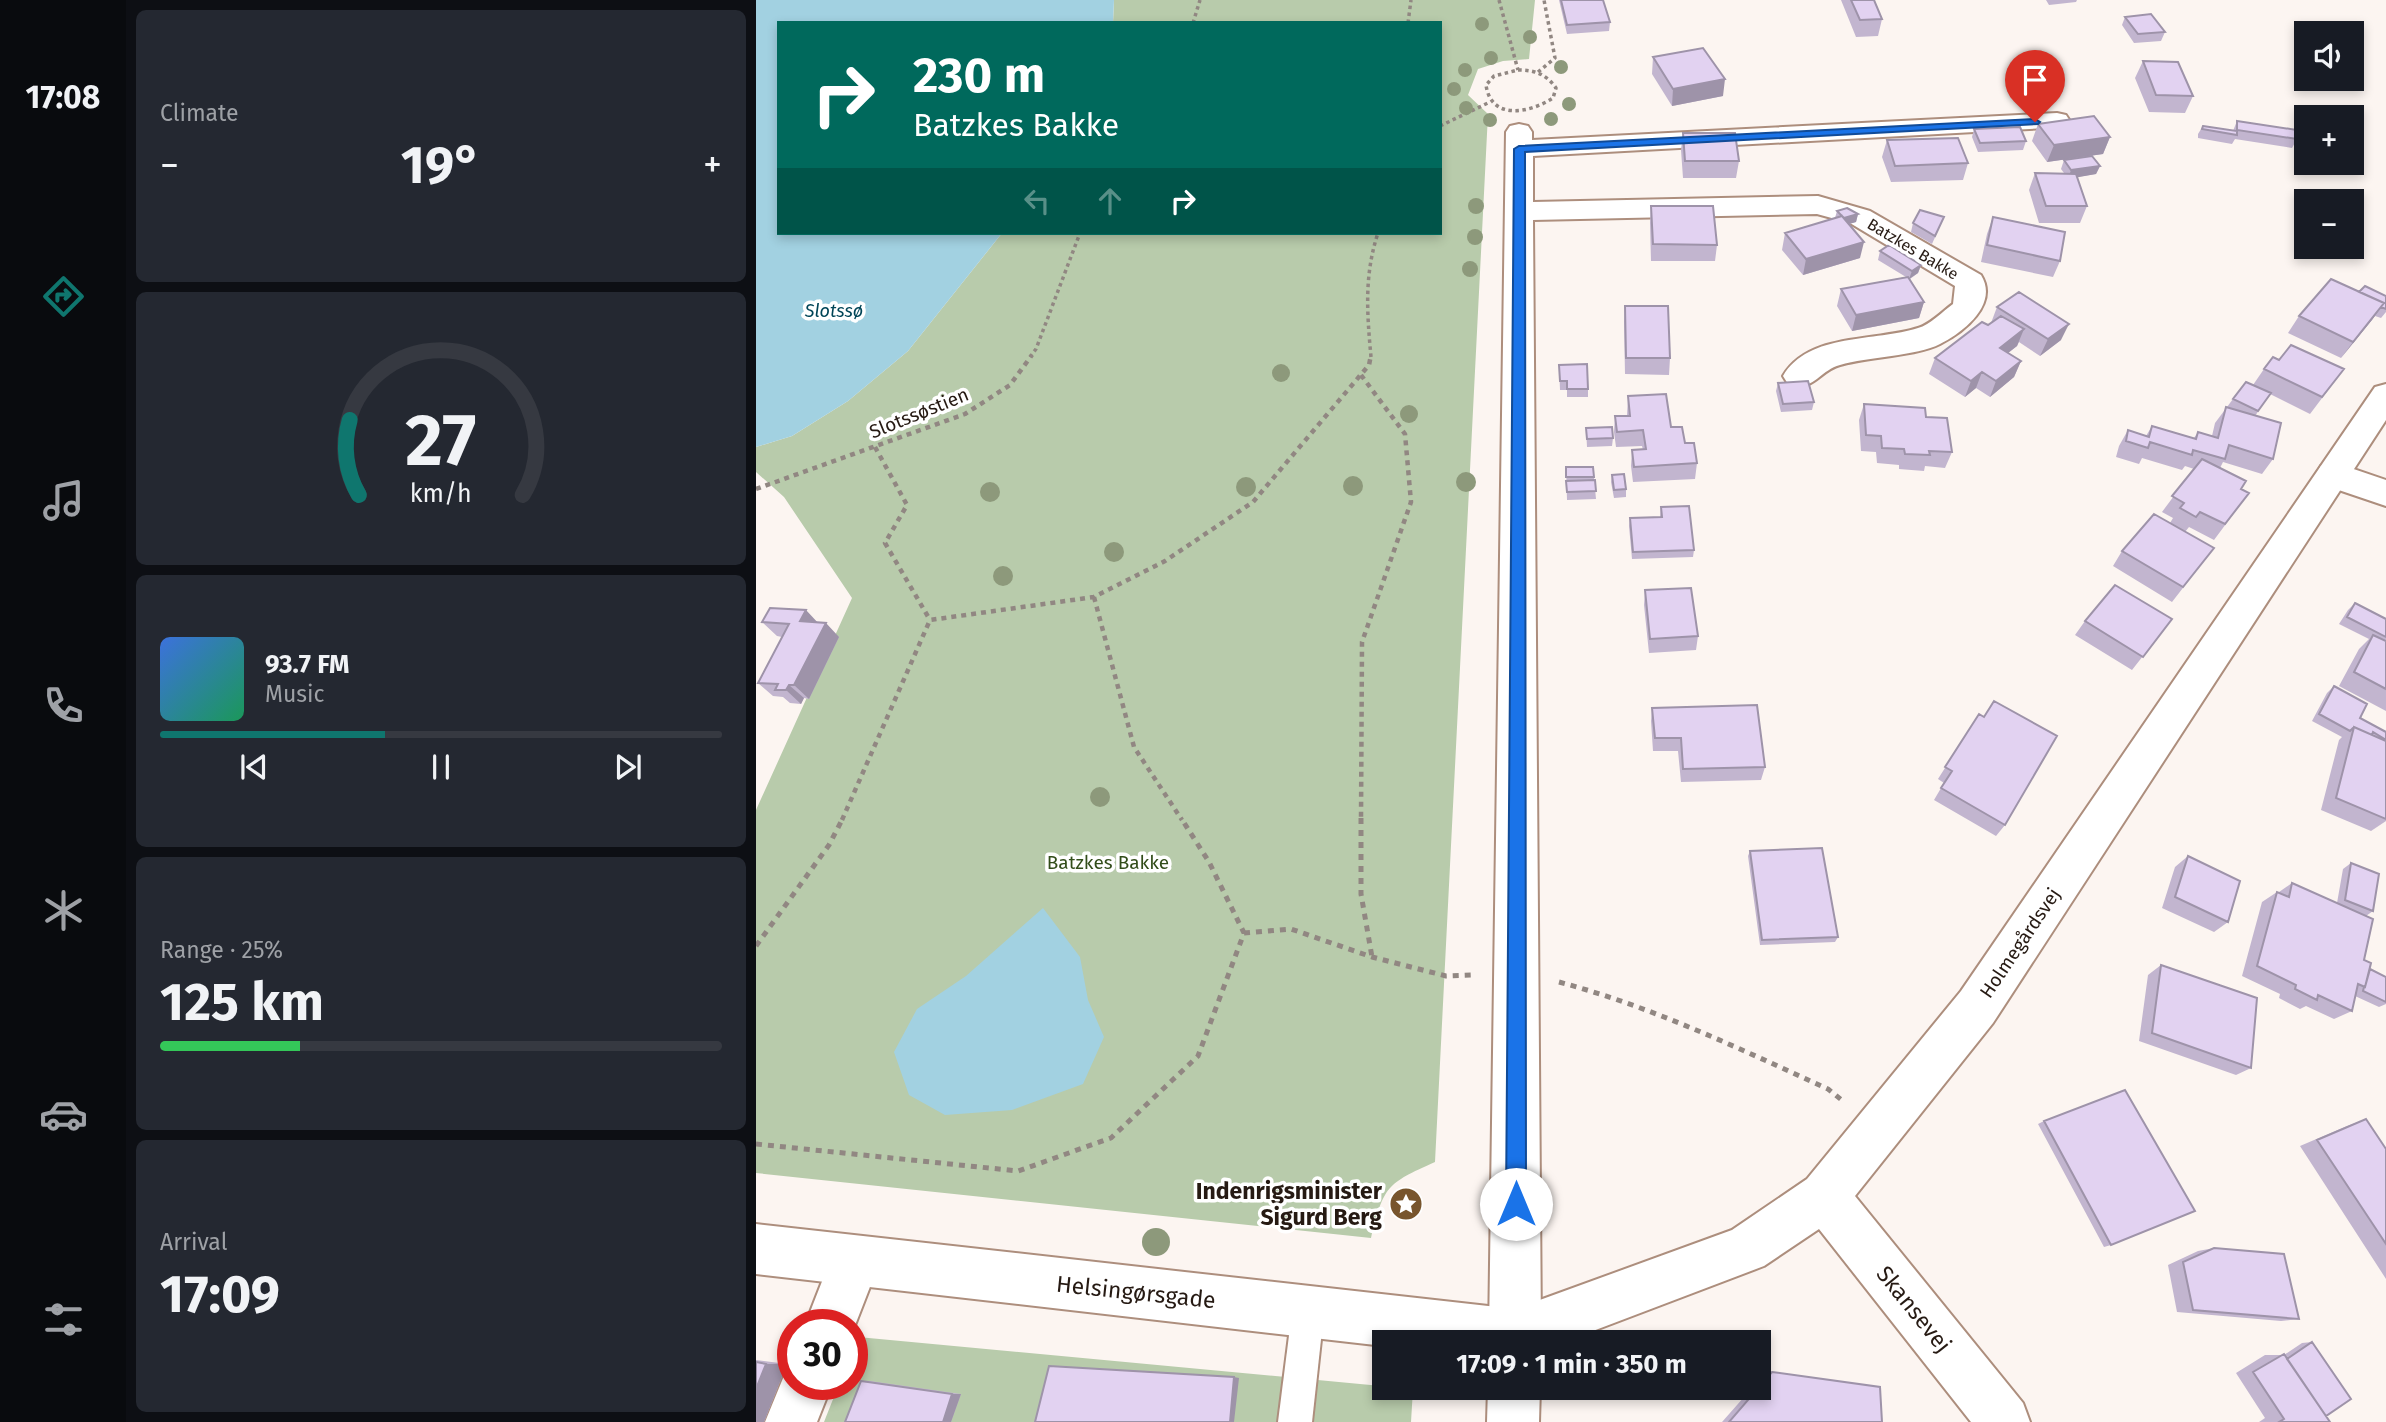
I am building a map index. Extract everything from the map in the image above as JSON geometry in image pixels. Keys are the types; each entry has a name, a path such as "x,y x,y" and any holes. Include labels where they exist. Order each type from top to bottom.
{"street":[{"path":"1515,1330 1519,140 2057,121"},
{"name":"Batzkes Bakke","path":"1519,211 1818,205 1860,217 1970,282 1968,308 1929,337 1828,356 1799,376"},
{"name":"Holmegårdsvej","path":"1538,1330 1747,1249 1824,1196 1977,1007 2386,395"},
{"path":"2333,475 2386,493"},
{"name":"Skansevej","path":"1824,1196 2004,1422"},
{"name":"Helsingørsgade","path":"756,1249 1446,1330"},
{"path":"836,1309 855,1261"},
{"path":"792,1422 800,1400"},
{"path":"1513,1422 1514,1400"}],"lane":[{"path":"1295,1422 1308,1312"}],"path":[{"path":"1195,21 1200,0"},
{"path":"1408,21 1411,0"},
{"path":"1499,0 1518,70"},
{"path":"1538,72 1555,58 1544,0"},
{"path":"1518,70 1538,72 1551,80 1556,88 1553,98 1546,104 1519,111 1500,107 1490,102 1485,95 1486,85 1494,76 1518,70"},
{"path":"1442,125 1490,102"},
{"name":"Slotssøstien","path":"756,489 965,414 1010,385 1036,349 1079,235"},
{"path":"930,620 1094,597 1165,561 1253,502 1369,365 1371,356 1364,297 1370,253 1377,235"},
{"path":"1361,374 1405,434 1411,502 1362,642 1361,894 1372,957"},
{"path":"875,447 907,505 885,543 930,620"},
{"path":"756,1144 1018,1171 1111,1138 1198,1056 1244,933 1209,862 1133,747 1094,597"},
{"path":"756,946 829,845 854,797 930,620"},
{"path":"1244,933 1292,929 1372,957 1446,976 1517,973 1600,993 1767,1061 1828,1089 1878,1129"}],"green space":[{"name":"Batzkes Bakke","path":"1114,0 1535,0 1529,59 1503,61 1478,69 1468,95 1488,114 1435,1162 1406,1176 1390,1189 1380,1207 1371,1238 756,1173 756,810 852,598 784,497 756,472 756,447 792,436 848,401 908,351 1000,235 1442,235 1442,21 1113,21"},
{"path":"868,1338 1372,1385 1372,1400 1412,1400 1411,1422 824,1422 833,1400 868,1400"}],"water":[{"name":"Slotssø","path":"756,0 1114,0 1113,21 777,21 777,235 1000,235 908,351 848,401 792,436 756,447"},
{"path":"1043,908 1080,957 1088,1000 1104,1037 1083,1084 1012,1110 945,1115 909,1095 894,1052 917,1009 966,976"}],"building":[{"path":"1561,0 1603,0 1610,22 1567,25"},
{"path":"1851,0 1874,0 1882,19 1860,20"},
{"path":"2151,14 2165,32 2138,34 2125,17"},
{"path":"1703,48 1725,79 1673,89 1653,57"},
{"path":"2143,61 2178,62 2193,96 2156,95"},
{"path":"2094,116 2110,137 2054,145 2038,124"},
{"path":"2237,121 2294,130 2294,139 2237,130"},
{"path":"2203,126 2237,131 2237,135 2202,129"},
{"path":"2020,127 2026,141 1980,143 1974,129"},
{"path":"1683,133 1735,133 1739,161 1685,161"},
{"path":"1958,138 1968,163 1895,166 1887,140"},
{"path":"2092,156 2100,166 2071,170 2064,160"},
{"path":"2035,173 2076,174 2087,206 2046,206"},
{"path":"1651,206 1713,206 1717,245 1653,244"},
{"path":"1847,208 1858,214 1844,218 1837,211"},
{"path":"1920,210 1944,217 1935,236 1913,223"},
{"path":"1842,216 1864,242 1806,259 1785,233"},
{"path":"1993,217 2065,232 2060,261 1987,245"},
{"path":"1889,245 1921,265 1912,271 1880,251"},
{"path":"1908,277 1924,302 1856,315 1841,289"},
{"path":"2331,279 2384,303 2353,342 2299,316"},
{"path":"2365,286 2386,296 2386,309 2381,307 2384,303 2359,292"},
{"path":"2019,292 2069,324 2048,339 1997,307"},
{"path":"1625,306 1668,306 1670,358 1626,358"},
{"path":"2001,316 2024,329 2000,348 2021,361 1996,381 1982,372 1971,381 1935,358 1982,322 1988,325"},
{"path":"2291,345 2344,369 2322,397 2264,369 2273,357 2279,360"},
{"path":"1587,364 1588,389 1567,389 1567,381 1560,381 1559,365"},
{"path":"1808,381 1814,402 1783,404 1778,383"},
{"path":"2246,382 2271,393 2258,411 2233,399"},
{"path":"1666,394 1671,427 1682,427 1685,443 1694,443 1697,463 1634,467 1632,450 1646,449 1643,430 1617,432 1615,416 1630,416 1628,396"},
{"path":"1864,404 1925,408 1926,417 1947,418 1952,452 1905,454 1904,449 1882,448 1881,436 1866,435"},
{"path":"2226,407 2281,423 2273,459 2229,445 2225,459 2193,450 2192,455 2150,442 2148,448 2126,441 2128,430 2149,437 2152,426 2196,439 2198,432 2218,438"},
{"path":"1612,427 1613,438 1587,439 1586,428"},
{"path":"2202,459 2246,481 2241,489 2249,493 2225,524 2200,512 2196,517 2180,508 2184,503 2172,496"},
{"path":"1566,467 1593,467 1594,477 1566,477"},
{"path":"1624,474 1626,489 1614,490 1612,475"},
{"path":"1595,480 1596,491 1567,492 1566,481"},
{"path":"1689,506 1694,550 1633,552 1630,518 1662,517 1661,507"},
{"path":"2154,514 2214,548 2183,587 2122,551"},
{"path":"2115,585 2172,619 2143,657 2085,621"},
{"path":"1691,588 1698,636 1650,639 1645,590"},
{"path":"2355,603 2386,619 2386,637 2347,617"},
{"path":"770,608 806,610 800,621 826,623 794,685 789,685 786,690 775,690 778,684 758,683 789,624 762,622"},
{"path":"2373,635 2386,641 2386,689 2354,672"},
{"path":"2334,686 2367,704 2360,718 2386,732 2386,740 2373,732 2372,735 2354,727 2350,731 2319,714"},
{"path":"1994,701 2057,736 2005,825 1941,788 1952,771 1945,767 1979,714 1984,717"},
{"path":"1757,705 1765,767 1683,769 1681,738 1655,738 1652,708"},
{"path":"2354,727 2386,741 2386,819 2336,798"},
{"path":"1822,848 1838,937 1762,940 1750,851"},
{"path":"2188,856 2240,881 2228,922 2175,897"},
{"path":"2351,863 2379,874 2373,911 2345,900"},
{"path":"2292,883 2373,919 2364,960 2371,963 2365,987 2358,984 2352,1011 2318,995 2317,1000 2295,989 2296,985 2257,966 2277,892 2289,897"},
{"path":"2161,965 2257,998 2251,1068 2152,1033"},
{"path":"2370,969 2386,977 2386,1002 2363,991"},
{"path":"2125,1090 2195,1211 2111,1245 2044,1121"},
{"path":"2366,1119 2386,1149 2386,1244 2317,1140"},
{"path":"2214,1248 2284,1254 2299,1319 2193,1310 2183,1262"},
{"path":"2312,1342 2351,1399 2326,1416 2287,1359"},
{"path":"2284,1354 2330,1422 2279,1422 2284,1419 2253,1372"},
{"path":"756,1362 766,1364 756,1389"},
{"path":"1049,1366 1234,1377 1230,1422 1035,1422"},
{"path":"1771,1373 1880,1387 1882,1422 1729,1422 1748,1400 1771,1400"},
{"path":"868,1382 952,1394 943,1422 845,1422 854,1400 868,1400"}],"place":[{"name":"Indenrigsminister Sigurd Berg","path":"1406,1204"}],"route":[{"path":"1516,1204 1519,149 2035,122"}]}
